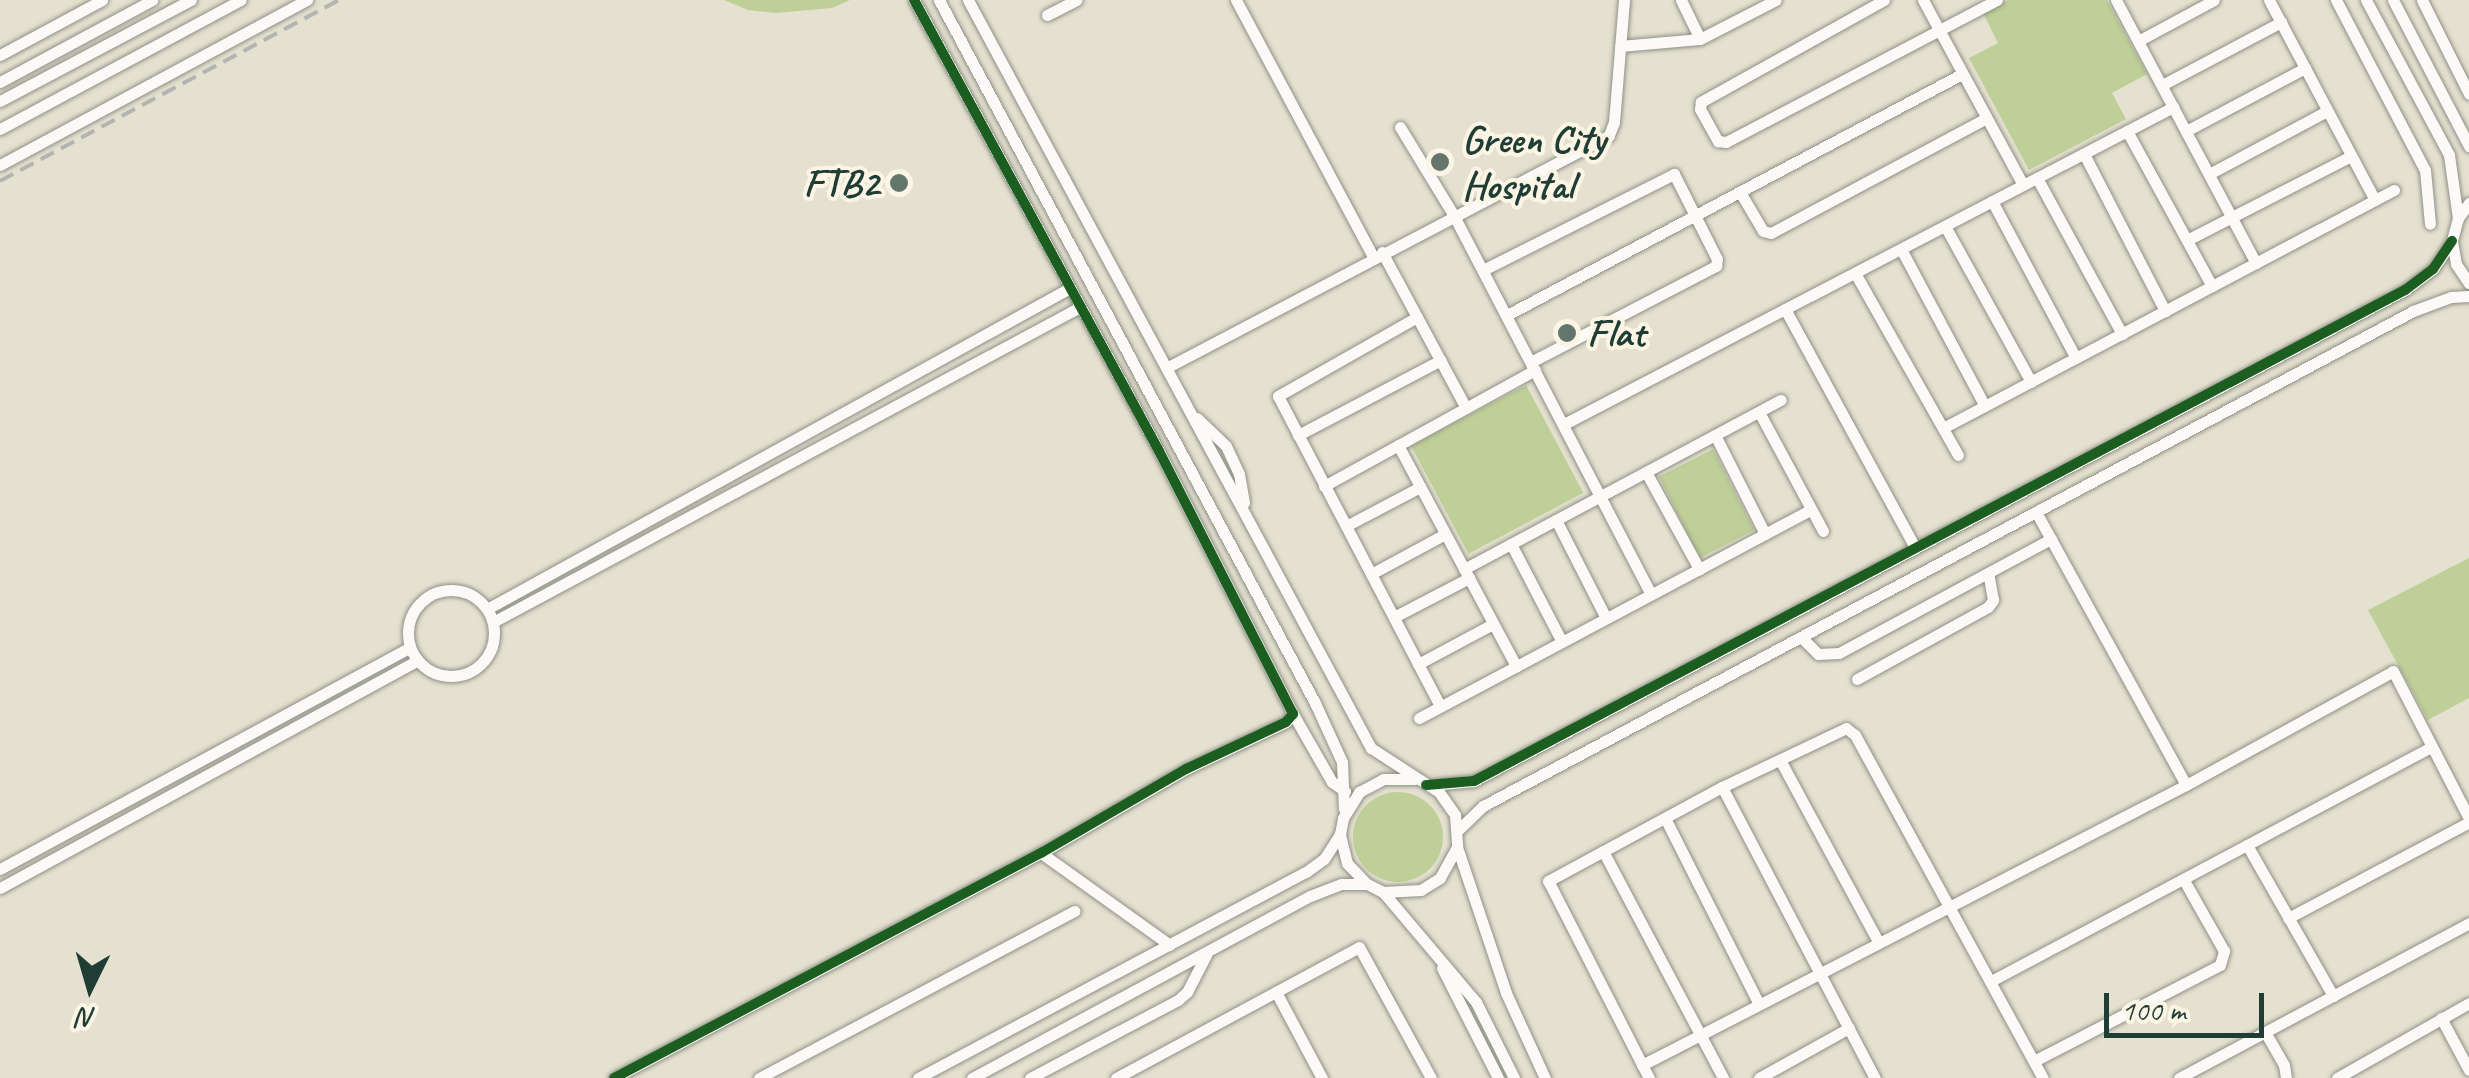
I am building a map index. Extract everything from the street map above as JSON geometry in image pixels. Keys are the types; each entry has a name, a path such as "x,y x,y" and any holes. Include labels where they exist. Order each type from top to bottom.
{"street":[{"path":"0,55 102,0"},
{"path":"0,82 152,0"},
{"path":"0,102 192,0"},
{"path":"0,130 241,0"},
{"path":"0,165 307,0"},
{"path":"914,0 1159,451 1294,714 1332,782 1345,792"},
{"path":"918,1078 1306,872 1324,859 1340,834 1345,792 1342,762 1315,703 939,0"},
{"path":"968,0 1371,748 1439,792 1454,815 1457,847 1506,994 1545,1078"},
{"path":"1236,0 1466,408"},
{"path":"1168,368 1609,135 1624,0"},
{"path":"1681,0 1700,40"},
{"path":"1620,46 1700,40 1776,0"},
{"path":"1884,0 1702,102 1700,109 1718,141 1726,142 1997,0"},
{"path":"1923,0 2023,186"},
{"path":"2116,0 2256,263"},
{"path":"2138,41 2214,0"},
{"path":"2269,0 2375,200"},
{"path":"2336,0 2425,170 2430,224"},
{"path":"2366,0 2449,156 2458,218"},
{"path":"2394,0 2469,146"},
{"path":"2422,0 2469,94"},
{"path":"1048,15 1069,2"},
{"path":"2162,85 2281,22"},
{"path":"951,67 969,56"},
{"path":"2186,131 2305,68"},
{"path":"1507,315 1962,74"},
{"path":"1564,424 2173,107"},
{"path":"2209,174 2328,111"},
{"path":"1740,192 1763,232 1770,233 1986,118"},
{"path":"1400,127 1454,214 1651,594"},
{"path":"2128,131 2212,286"},
{"path":"2084,154 2166,311"},
{"path":"2187,240 2352,156"},
{"path":"1324,486 1716,266 1717,259 1674,174 1669,174 1483,270"},
{"path":"2037,178 2122,334"},
{"path":"1943,428 2394,190"},
{"path":"1992,201 2076,358"},
{"path":"1343,818 1360,792 1383,779 1474,781 2405,290 2433,268 2452,242 2458,218 2469,203"},
{"path":"1945,226 2031,382"},
{"path":"2452,242 2456,264 2469,282"},
{"path":"1901,249 1985,406"},
{"path":"1855,272 1958,455"},
{"path":"487,608 1068,289"},
{"path":"1458,830 1483,806 2413,311 2451,297 2469,296"},
{"path":"493,622 1078,308"},
{"path":"1786,309 1915,547"},
{"path":"1417,316 1278,393 1440,706"},
{"path":"1298,436 1440,360"},
{"path":"1394,617 1510,544 1781,400"},
{"path":"1758,412 1823,531"},
{"path":"1715,435 1765,534"},
{"path":"1398,445 1516,666"},
{"path":"1646,472 1699,569"},
{"path":"1346,526 1420,488"},
{"path":"1419,718 1811,510"},
{"path":"2036,512 2186,785"},
{"path":"1556,520 1606,618"},
{"path":"1371,574 1445,534"},
{"path":"1800,637 1818,654 1839,653 2051,539"},
{"path":"1510,544 1562,642"},
{"path":"1857,679 1988,607 1993,600 1988,573"},
{"path":"451,590 465,592 487,608 493,622 490,650 471,672 442,676 418,661 410,647 409,620 425,598 451,590"},
{"path":"1418,664 1494,624"},
{"path":"0,869 410,647"},
{"path":"0,888 418,661"},
{"path":"1642,1065 2186,785 2393,671 2469,820 2288,918"},
{"path":"614,1078 1042,853 1186,769 1286,722 1294,714"},
{"path":"1649,1078 1548,887 1550,879 1722,787 1839,731 1853,731 2043,1078"},
{"path":"1991,981 2185,882 2432,747"},
{"path":"1780,760 1878,941"},
{"path":"1722,787 1875,1078"},
{"path":"1665,818 1759,1004"},
{"path":"1340,834 1348,863 1367,884 1383,892 1476,1002 1514,1078"},
{"path":"2246,846 2333,996"},
{"path":"1383,892 1421,890 1440,878 1457,847"},
{"path":"1603,851 1723,1078"},
{"path":"1042,853 1170,944"},
{"path":"2034,1062 2220,966 2224,951 2185,882"},
{"path":"972,1078 1310,896 1341,884 1367,884"},
{"path":"759,1078 1074,912"},
{"path":"2179,1078 2469,923"},
{"path":"1428,942 1498,1078"},
{"path":"1116,1078 1361,948 1431,1078"},
{"path":"1030,1078 1178,1000 1193,983 1207,953"},
{"path":"1276,992 1320,1077"},
{"path":"2337,1078 2469,1003"},
{"path":"2441,1018 2469,1070"},
{"path":"1759,1078 1850,1028"},
{"path":"2265,1032 2284,1065 2286,1078"}],"green space":[{"path":"724,0 850,0 832,8 776,13 748,10"},
{"path":"2008,0 2107,0 2147,74 2112,93 2126,119 2029,170 1969,58 1998,43 1983,13"},
{"path":"1526,385 1583,493 1468,554 1411,446"},
{"path":"1713,449 1754,530 1700,558 1659,477"},
{"path":"2469,558 2469,698 2428,720 2368,610"},
{"path":"1398,792 1415,795 1430,805 1440,820 1440,854 1430,869 1415,879 1398,882 1381,879 1366,869 1356,854 1353,837 1356,820 1366,805 1381,795"}],"railway":[{"path":"0,181 339,0"}],"cycle path":[{"path":"614,1078 1041,853 1186,769 1286,722 1293,714 1159,451 914,0"},
{"path":"1426,785 1474,781 2405,290 2433,269 2452,241"}],"place":[{"name":"Green City Hospital","path":"1440,162"},
{"name":"FTB2","path":"899,183"},
{"name":"Flat","path":"1567,333"}]}
